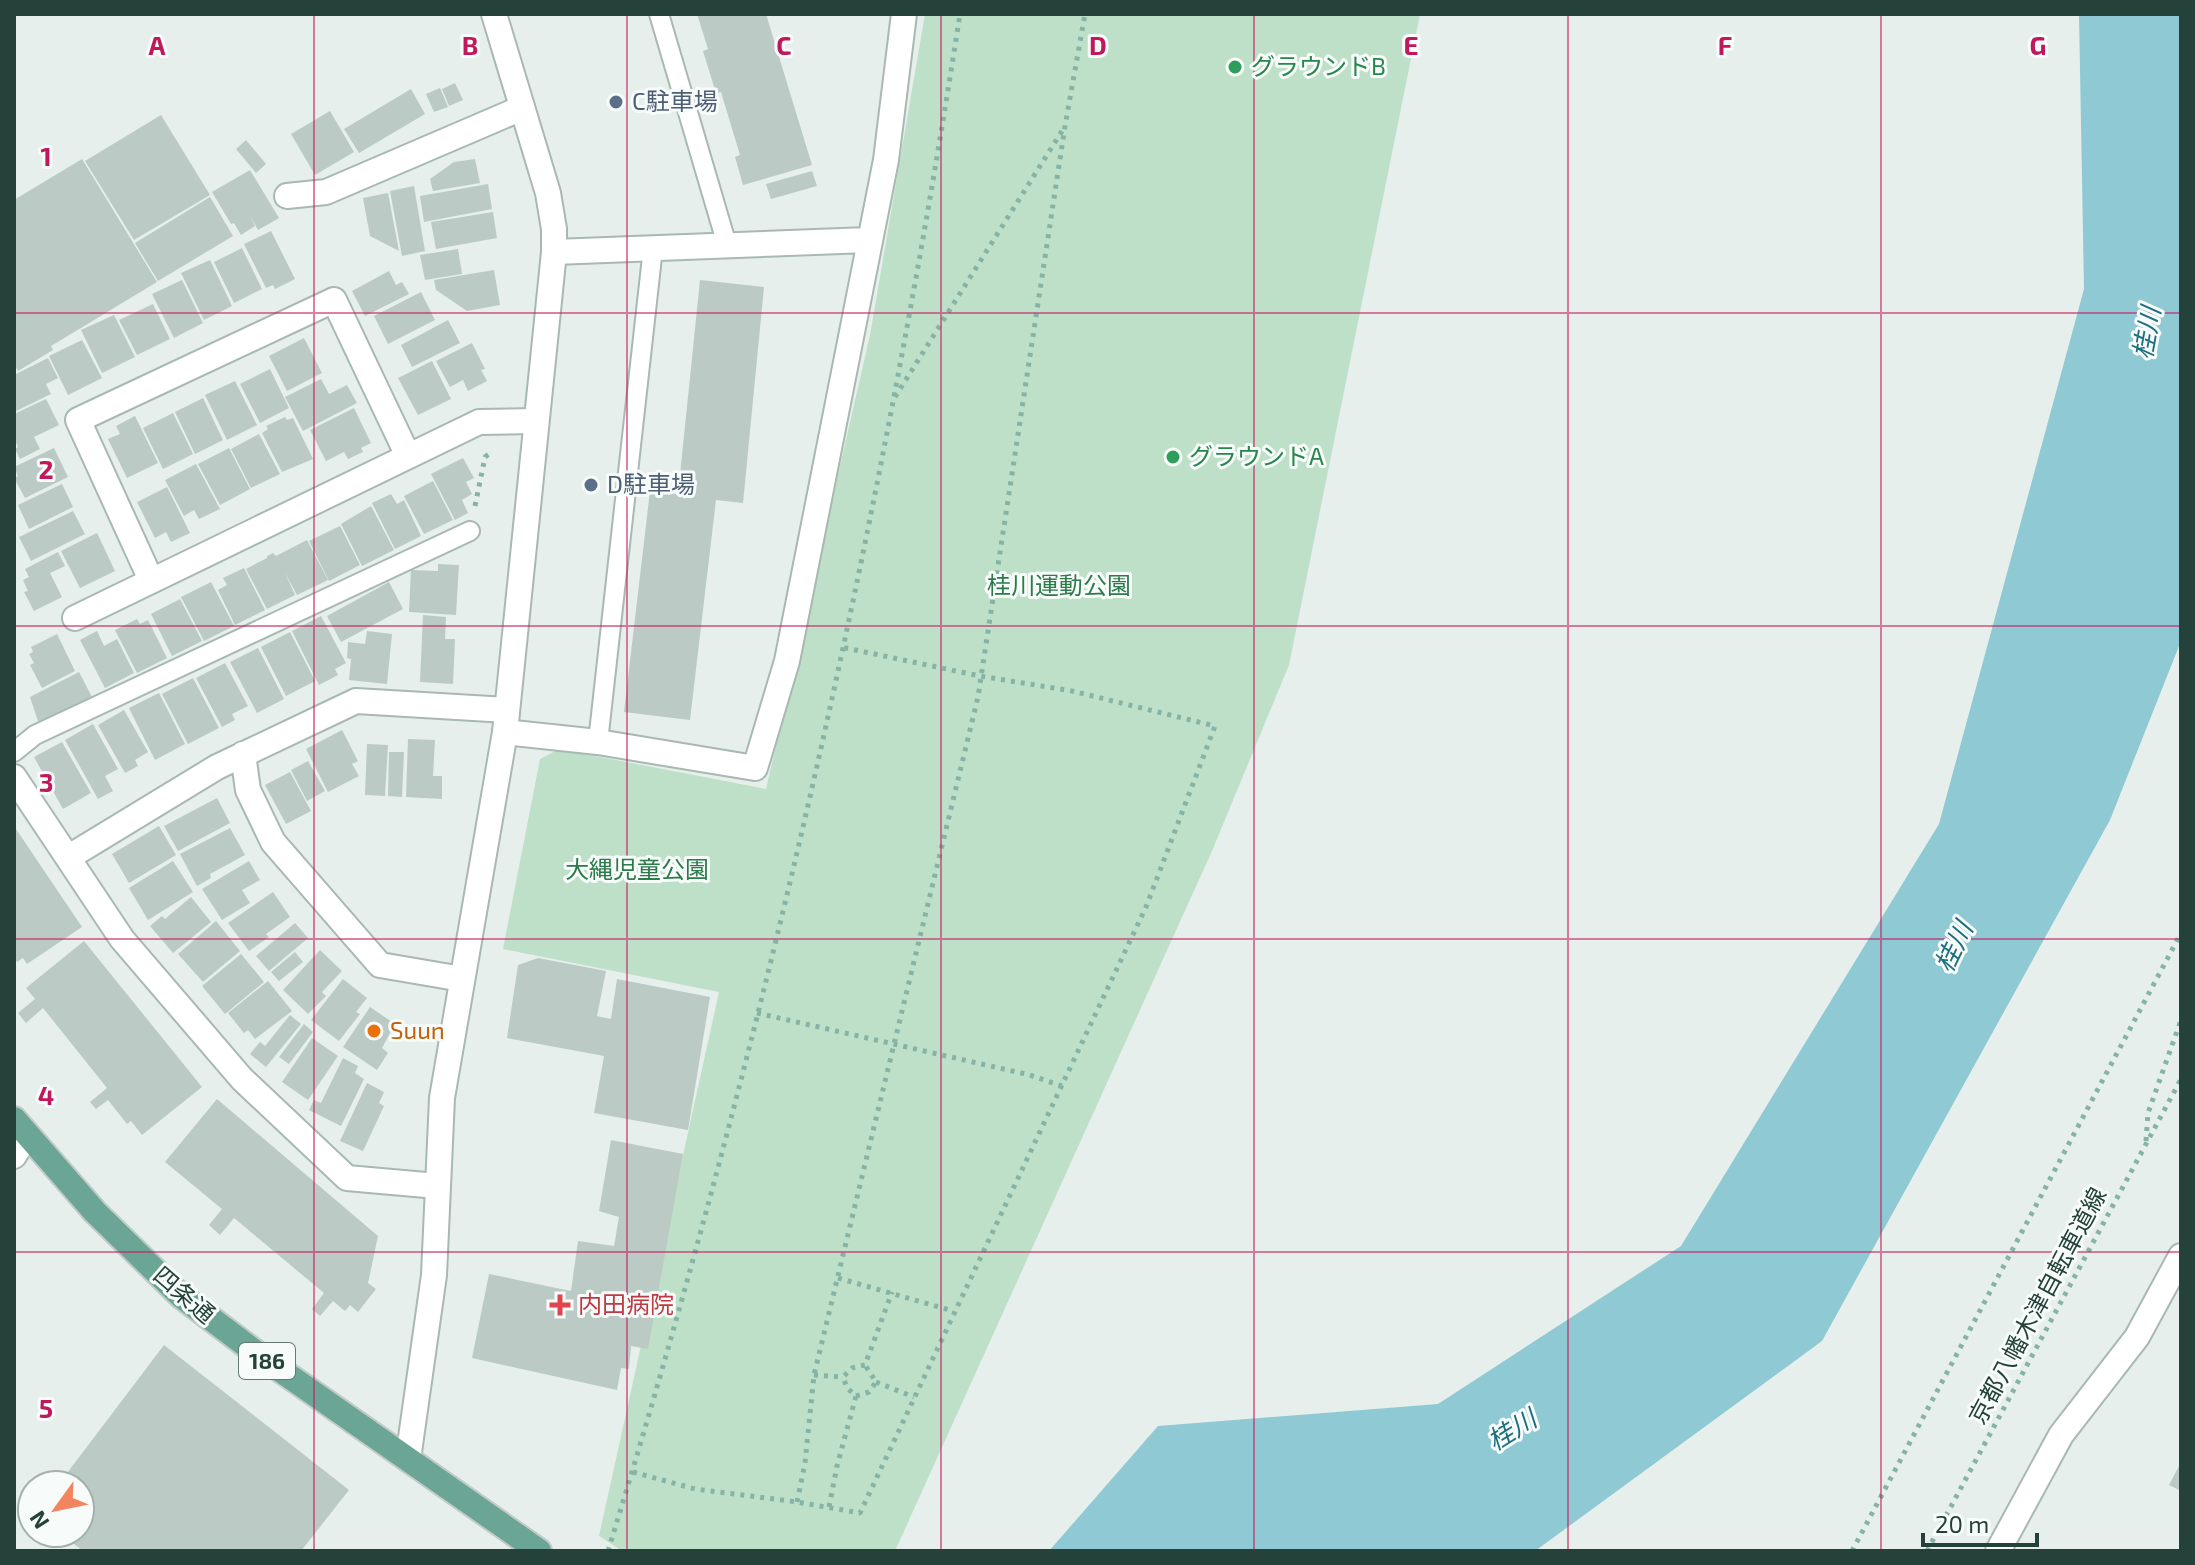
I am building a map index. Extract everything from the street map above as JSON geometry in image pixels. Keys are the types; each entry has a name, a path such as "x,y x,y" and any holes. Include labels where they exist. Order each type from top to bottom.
{"main road":[{"name":"四条通","path":"18,1136 181,1296 259,1355 539,1551"}],"street":[{"path":"408,1459 434,1275 442,1098 506,721 554,252 548,193 494,14"},
{"path":"69,857 217,767 356,701 506,721 598,742 755,768 787,661 886,160 904,14"},
{"path":"287,196 326,192 522,108"},
{"path":"554,252 868,240"},
{"path":"151,580 78,420 334,300 408,456"},
{"path":"75,618 479,422 535,421"},
{"path":"243,754 248,790 273,842 380,965 462,979"},
{"path":"14,777 122,939 242,1079 347,1178 437,1186"},
{"path":"1998,1551 2061,1435 2137,1337 2181,1256"}],"lane":[{"path":"659,14 727,245"},
{"path":"598,742 653,248"},
{"path":"14,752 35,735 470,531"}],"path":[{"path":"608,1551 633,1472 740,1085 805,819 928,221 960,14"},
{"path":"797,1502 805,1463 814,1375 978,697 1065,126 1085,14"},
{"path":"892,401 1065,126"},
{"path":"470,531 485,457 535,421"},
{"path":"633,1472 695,1489 860,1513 1146,907 1215,726 1072,691 980,676 841,647"},
{"path":"1852,1551 2181,933"},
{"path":"757,1013 1030,1075 1062,1086"},
{"path":"2146,1143 2148,1113 2181,1020"},
{"name":"京都八幡木津自転車道線","path":"1927,1551 2181,1079"},
{"path":"838,1278 953,1311"},
{"path":"865,1365 892,1292"},
{"path":"814,1375 843,1377 852,1368 865,1365"},
{"path":"865,1365 876,1382 914,1397"},
{"path":"843,1377 847,1388 856,1396"},
{"path":"856,1396 869,1392 876,1382"},
{"path":"829,1507 856,1396"}],"green space":[{"name":"桂川運動公園","path":"925,14 1420,14 1289,665 1212,851 895,1551 622,1551 599,1536 719,992 503,949 540,759 559,749 766,789 870,335"}],"water":[{"name":"桂川","path":"2079,14 2181,14 2181,641 2110,820 1822,1341 1535,1551 1049,1551 1158,1426 1438,1404 1681,1246 1939,824 2084,289"}],"building":[{"path":"697,14 766,14 812,165 743,185 735,157 740,155 721,92 716,93 703,51 708,49"},
{"path":"455,83 463,100 449,106 442,89"},
{"path":"440,88 448,107 434,112 426,94"},
{"path":"411,89 425,114 359,153 344,129"},
{"path":"330,111 354,152 315,175 291,134"},
{"path":"161,115 210,195 134,240 85,161"},
{"path":"246,140 266,164 256,173 236,149"},
{"path":"82,159 157,282 51,346 53,350 18,371 14,364 14,200"},
{"path":"475,159 480,183 433,191 430,179 454,162"},
{"path":"250,170 279,218 258,230 249,214 255,226 241,235 212,192"},
{"path":"812,171 817,186 771,199 766,184"},
{"path":"488,184 492,209 424,222 420,196"},
{"path":"414,186 425,251 402,256 390,191"},
{"path":"388,193 399,251 370,236 363,198"},
{"path":"210,197 233,236 158,281 135,243"},
{"path":"493,212 497,238 436,249 431,222"},
{"path":"271,231 295,279 275,289 273,285 266,288 244,244"},
{"path":"242,248 262,289 234,303 214,262"},
{"path":"458,249 462,274 425,280 420,255"},
{"path":"210,260 232,306 204,320 181,273"},
{"path":"494,270 500,305 467,311 436,290 434,280"},
{"path":"389,271 396,285 402,282 409,294 365,316 352,291"},
{"path":"182,280 203,323 174,338 152,294"},
{"path":"700,280 764,287 743,503 716,500 690,720 624,712 650,491 678,494"},
{"path":"421,292 435,320 388,344 374,316"},
{"path":"153,304 170,339 137,355 119,320"},
{"path":"114,315 135,357 102,373 81,330"},
{"path":"448,320 460,343 412,367 401,345"},
{"path":"304,338 322,373 287,391 269,356"},
{"path":"82,340 102,378 68,395 49,356"},
{"path":"472,343 485,369 481,370 487,381 468,391 463,380 450,387 436,361"},
{"path":"48,358 58,378 46,384 51,394 14,412 14,375"},
{"path":"432,361 451,399 418,415 398,378"},
{"path":"270,369 289,408 260,423 240,384"},
{"path":"321,379 329,394 347,385 357,403 303,431 285,397"},
{"path":"235,381 257,425 227,440 205,395"},
{"path":"203,398 223,440 195,454 175,412"},
{"path":"46,399 59,425 34,437 40,449 20,459 15,449 18,447 14,438 14,414"},
{"path":"354,408 371,443 361,448 363,452 348,459 344,452 326,461 310,430"},
{"path":"173,413 193,454 163,469 143,428"},
{"path":"135,416 158,463 127,478 108,439 120,434 116,426"},
{"path":"285,417 287,420 293,418 313,459 282,472 262,433 268,429 266,426"},
{"path":"259,434 280,474 251,488 231,449"},
{"path":"54,448 68,477 25,498 14,478 18,476 14,467"},
{"path":"229,448 250,489 220,505 198,464"},
{"path":"463,458 474,478 466,482 472,494 462,500 468,513 455,520 431,474"},
{"path":"196,464 220,509 199,519 194,510 184,516 165,480"},
{"path":"433,481 453,520 424,534 404,496"},
{"path":"62,484 73,507 29,529 18,505"},
{"path":"167,487 190,533 171,542 166,532 155,538 137,502"},
{"path":"391,494 397,504 404,500 421,536 395,549 372,503"},
{"path":"371,506 394,550 362,566 341,524"},
{"path":"73,511 85,534 31,561 19,537"},
{"path":"340,526 360,565 329,581 309,541"},
{"path":"97,533 115,571 80,588 61,551"},
{"path":"307,540 328,580 297,595 285,573 295,595 267,609 246,569 273,553 276,556"},
{"path":"58,552 65,566 50,573 62,597 34,611 24,592 28,591 23,580 29,577 25,569"},
{"path":"438,564 459,565 456,615 409,612 411,570 438,571"},
{"path":"244,568 265,610 235,625 218,590 227,585 223,578"},
{"path":"211,582 234,626 204,641 181,597"},
{"path":"389,582 403,609 341,642 327,616"},
{"path":"180,599 202,641 172,656 151,614"},
{"path":"423,615 446,617 445,639 455,639 453,684 420,682"},
{"path":"321,616 346,663 335,669 338,675 319,685 292,631"},
{"path":"137,619 140,624 148,620 167,658 137,673 115,630"},
{"path":"97,631 104,646 117,639 134,673 105,688 80,640"},
{"path":"367,631 392,634 387,684 349,680 351,659 347,658 348,642 365,644"},
{"path":"290,632 315,681 286,696 261,647"},
{"path":"57,634 75,671 42,688 30,665 34,663 29,654 33,652 31,647"},
{"path":"258,648 284,699 257,713 230,662"},
{"path":"225,663 248,706 232,714 235,720 222,727 196,678"},
{"path":"79,672 92,697 39,724 30,697"},
{"path":"193,678 219,728 188,744 162,694"},
{"path":"159,693 185,744 155,760 129,708"},
{"path":"124,710 148,752 135,760 138,766 125,773 98,725"},
{"path":"93,724 118,769 105,776 113,791 98,799 65,740"},
{"path":"342,730 358,761 352,764 359,776 328,792 306,749"},
{"path":"408,739 435,740 433,776 442,776 442,799 406,797"},
{"path":"62,742 91,793 63,809 34,757"},
{"path":"367,744 388,745 385,796 365,795"},
{"path":"389,752 404,752 402,797 388,796"},
{"path":"308,761 325,791 307,801 291,770"},
{"path":"290,772 311,811 286,824 265,785"},
{"path":"217,798 230,823 178,851 164,826"},
{"path":"14,826 82,927 27,964 23,958 17,962 14,958"},
{"path":"159,826 176,855 129,883 112,854"},
{"path":"230,828 245,855 210,874 211,878 197,886 180,854"},
{"path":"173,861 193,892 148,920 129,888"},
{"path":"249,861 260,880 242,890 250,903 222,920 202,889"},
{"path":"273,892 290,917 249,951 228,923"},
{"path":"191,897 211,922 173,953 150,926 162,916 165,919"},
{"path":"216,921 240,951 203,982 178,954"},
{"path":"295,923 308,938 269,971 256,956"},
{"path":"84,941 202,1087 142,1135 131,1121 127,1124 108,1100 96,1109 90,1102 107,1088 43,1008 26,1023 18,1013 35,999 26,988"},
{"path":"320,950 342,971 322,992 326,996 308,1014 283,990"},
{"path":"295,952 303,962 279,981 271,972"},
{"path":"241,954 264,982 225,1014 202,986"},
{"path":"538,958 606,971 597,1016 611,1019 617,979 710,997 688,1130 594,1113 604,1056 507,1038 518,965"},
{"path":"343,979 367,998 356,1012 360,1014 339,1041 311,1020"},
{"path":"268,981 292,1011 255,1039 248,1030 244,1033 228,1013"},
{"path":"370,1007 395,1024 382,1048 388,1053 377,1070 343,1047"},
{"path":"290,1015 301,1024 266,1067 250,1054 260,1042 265,1046"},
{"path":"304,1024 313,1032 289,1064 279,1057"},
{"path":"312,1038 338,1056 308,1100 282,1082"},
{"path":"343,1058 358,1066 355,1073 364,1079 341,1126 309,1110 314,1100 321,1103"},
{"path":"367,1083 384,1092 379,1103 384,1106 363,1151 340,1141"},
{"path":"217,1099 378,1236 368,1283 376,1289 358,1312 350,1305 345,1311 333,1301 320,1316 312,1309 324,1293 234,1218 220,1235 209,1225 222,1209 165,1162"},
{"path":"611,1140 683,1154 648,1349 631,1346 629,1369 621,1368 617,1390 472,1358 489,1274 571,1291 578,1241 614,1246 619,1217 599,1211"},
{"path":"164,1345 349,1490 301,1551 83,1551 80,1549 96,1549 96,1469 70,1469"},
{"path":"2181,1462 2181,1491 2169,1485"}],"place":[{"name":"グラウンドB","path":"1235,67"},
{"name":"C駐車場","path":"616,102"},
{"name":"グラウンドA","path":"1173,457"},
{"name":"D駐車場","path":"591,485"},
{"name":"Suun","path":"374,1031"},
{"name":"内田病院","path":"560,1305"}],"park label":[{"name":"大縄児童公園","path":"637,870"}]}
